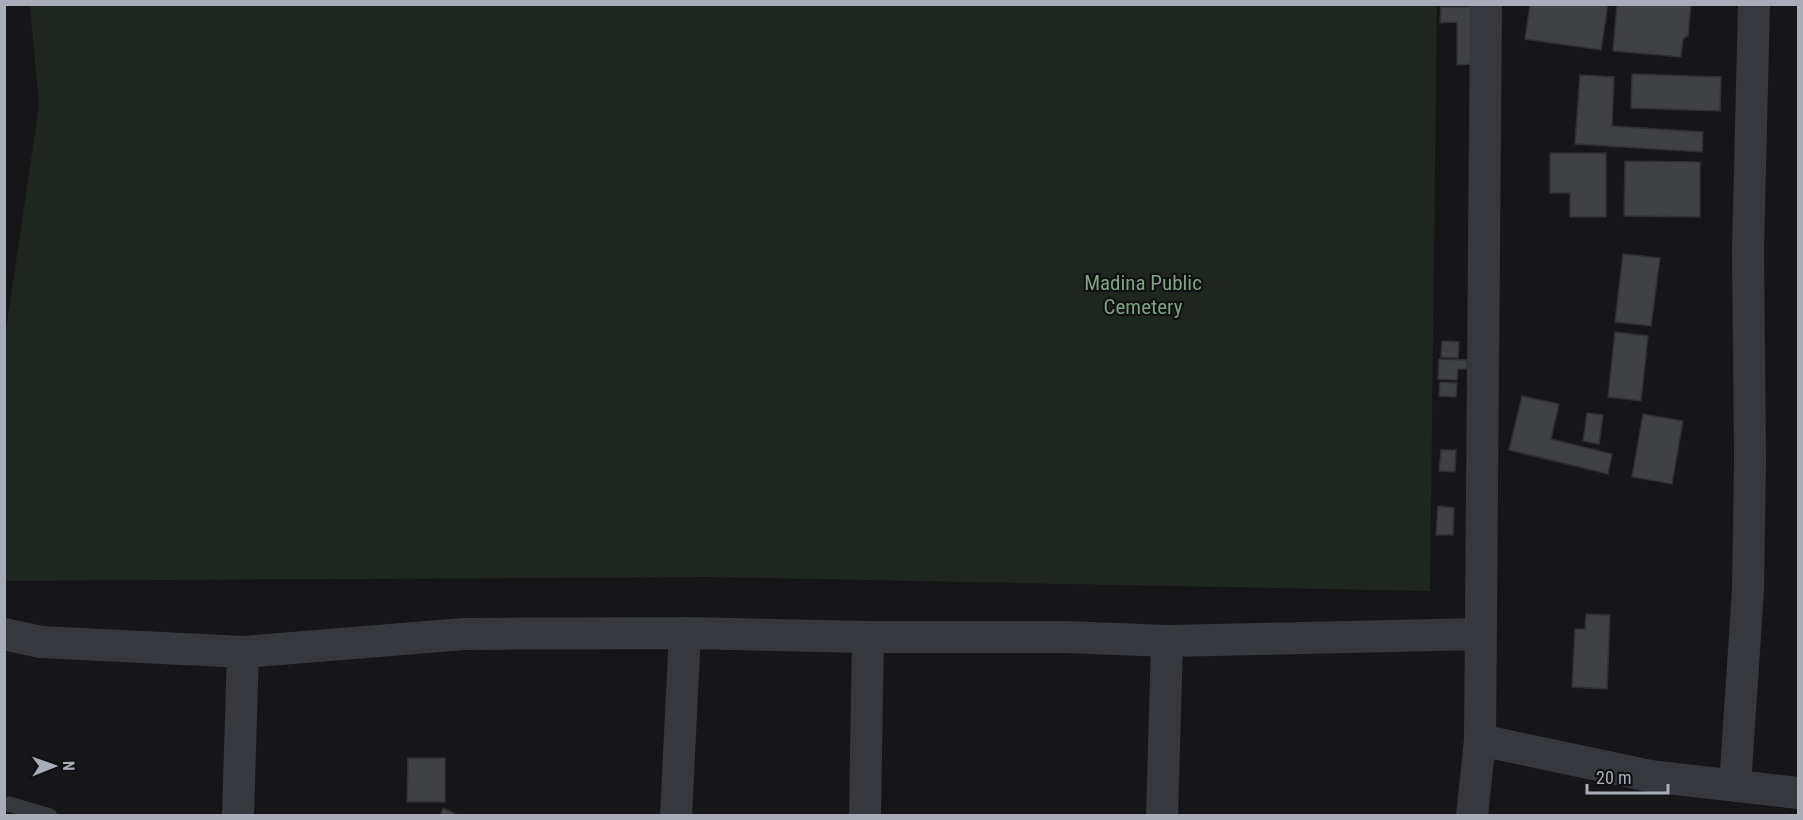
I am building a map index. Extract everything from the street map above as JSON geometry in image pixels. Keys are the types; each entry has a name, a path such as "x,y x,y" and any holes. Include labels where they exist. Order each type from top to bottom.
{"street":[{"path":"1472,816 1480,740 1479,634 1486,4"},
{"path":"1735,786 1748,578 1750,459 1748,249 1754,4"},
{"path":"4,634 41,642 243,652 464,634 685,633 868,637 1066,637 1167,641 1479,634"},
{"path":"676,816 685,633"},
{"path":"865,816 868,637"},
{"path":"1162,816 1167,641"},
{"path":"238,816 243,652"},
{"path":"1480,740 1650,776 1798,793"}],"lane":[{"path":"9,804 50,816"}],"green space":[{"name":"Madina Public Cemetery","path":"30,5 1437,5 1430,591 708,577 5,581 5,336 39,106"}],"building":[{"path":"1530,4 1608,4 1601,50 1525,39"},
{"path":"1617,4 1691,4 1688,36 1683,39 1681,57 1613,51"},
{"path":"1441,7 1472,7 1472,64 1457,65 1457,22 1440,23"},
{"path":"1632,74 1721,77 1720,111 1631,108"},
{"path":"1580,75 1614,77 1612,126 1703,132 1702,152 1575,144"},
{"path":"1550,153 1606,153 1606,217 1570,217 1570,193 1550,193"},
{"path":"1625,161 1700,162 1700,217 1624,216"},
{"path":"1623,254 1660,258 1651,326 1615,322"},
{"path":"1615,332 1648,336 1641,401 1608,397"},
{"path":"1442,341 1459,342 1458,358 1441,357"},
{"path":"1439,359 1467,360 1467,369 1458,369 1457,380 1438,379"},
{"path":"1440,382 1457,383 1456,397 1439,396"},
{"path":"1522,396 1559,404 1551,439 1612,454 1608,474 1509,450"},
{"path":"1587,413 1603,415 1599,444 1583,441"},
{"path":"1643,414 1683,421 1672,484 1632,477"},
{"path":"1441,450 1456,450 1455,472 1439,471"},
{"path":"1438,506 1454,508 1453,535 1436,535"},
{"path":"1586,614 1610,615 1607,689 1572,687 1575,629 1585,629"},
{"path":"408,758 445,758 445,802 407,802"},
{"path":"443,808 460,816 440,816"}]}
